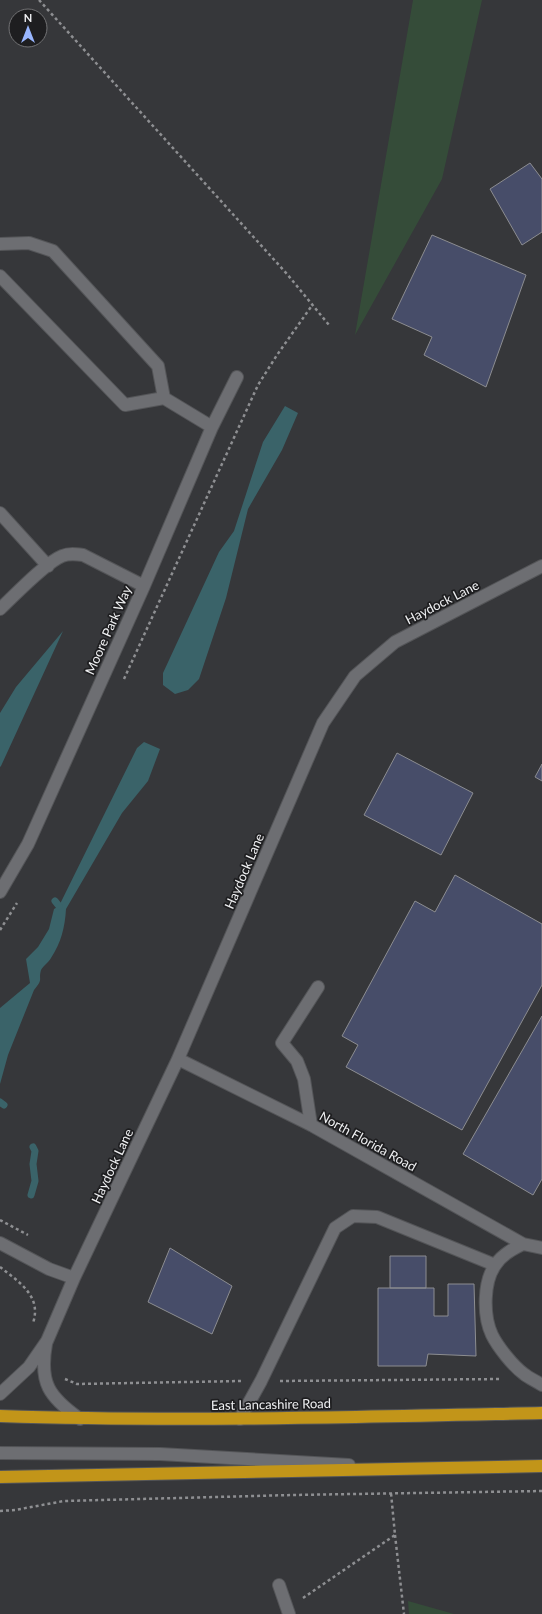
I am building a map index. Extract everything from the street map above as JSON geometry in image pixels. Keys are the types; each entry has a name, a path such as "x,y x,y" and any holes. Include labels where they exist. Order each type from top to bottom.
{"highway":[{"name":"East Lancashire Road","path":"0,1416 80,1419 240,1419 542,1413"},
{"path":"0,1477 542,1466"}],"street":[{"path":"0,244 29,243 53,251 158,366 164,398"},
{"path":"0,276 125,405 164,398 212,427"},
{"name":"Moore Park Way","path":"0,892 28,844 144,586 212,427 237,377"},
{"path":"0,513 48,566"},
{"path":"0,608 61,556 72,554 83,555 144,586"},
{"name":"Haydock Lane","path":"0,1394 29,1367 47,1341 74,1278 178,1059 323,723 355,676 395,642 542,566"},
{"path":"311,1125 304,1079 297,1061 282,1043 318,987"},
{"name":"North Florida Road","path":"178,1059 311,1125 523,1244 542,1248"},
{"path":"240,1419 261,1381 336,1228 353,1216 377,1217 495,1265"},
{"path":"0,1243 49,1270 74,1278"},
{"path":"523,1244 507,1252 495,1265 487,1285 486,1307 492,1335 504,1352 523,1374 542,1385"},
{"name":"Haydock Lane","path":"47,1341 43,1361 44,1376 48,1387 62,1406 80,1419"},
{"path":"0,1454 160,1454 404,1469"},
{"path":"279,1585 288,1612"}],"path":[{"path":"39,0 282,268 329,325"},
{"path":"123,682 258,385 313,304"},
{"path":"0,930 20,897"},
{"path":"0,1220 30,1236"},
{"path":"0,1267 18,1282 33,1299 36,1311 32,1325"},
{"path":"62,1373 66,1379 77,1384 531,1378"},
{"path":"0,1511 15,1510 64,1501 542,1491"},
{"path":"391,1493 404,1614"},
{"path":"288,1612 395,1535"}],"green space":[{"path":"413,0 482,0 442,179 355,335"},
{"path":"408,1601 454,1614 409,1614"}],"water":[{"path":"285,406 298,413 282,450 248,509 226,598 199,679 188,690 175,694 163,685 163,673 219,552 234,531 263,442"},
{"path":"63,631 0,767 0,713 16,687"},
{"path":"144,742 160,749 148,781 122,813 66,909 65,922 60,941 50,960 41,970 40,981 34,990 8,1055 0,1084 0,1008 30,983 26,959 38,947 49,929 54,909 59,906 137,748"}],"building":[{"path":"530,163 542,179 542,232 522,245 490,189"},
{"path":"432,235 526,275 486,387 424,355 432,337 392,319"},
{"path":"397,753 473,793 441,855 364,815"},
{"path":"542,764 542,781 535,777"},
{"path":"455,875 542,924 542,985 462,1130 346,1067 358,1045 342,1036 415,901 435,912"},
{"path":"542,1016 542,1179 533,1195 463,1154"},
{"path":"170,1248 232,1286 212,1334 148,1302"},
{"path":"390,1256 426,1256 426,1288 390,1288"},
{"path":"448,1284 474,1284 476,1356 428,1354 426,1366 378,1366 378,1288 434,1288 434,1316 448,1316"}],"waterway":[{"path":"55,901 59,906"},
{"path":"0,1102 4,1105"},
{"path":"31,1195 35,1181 33,1164 35,1151 33,1147"}]}
